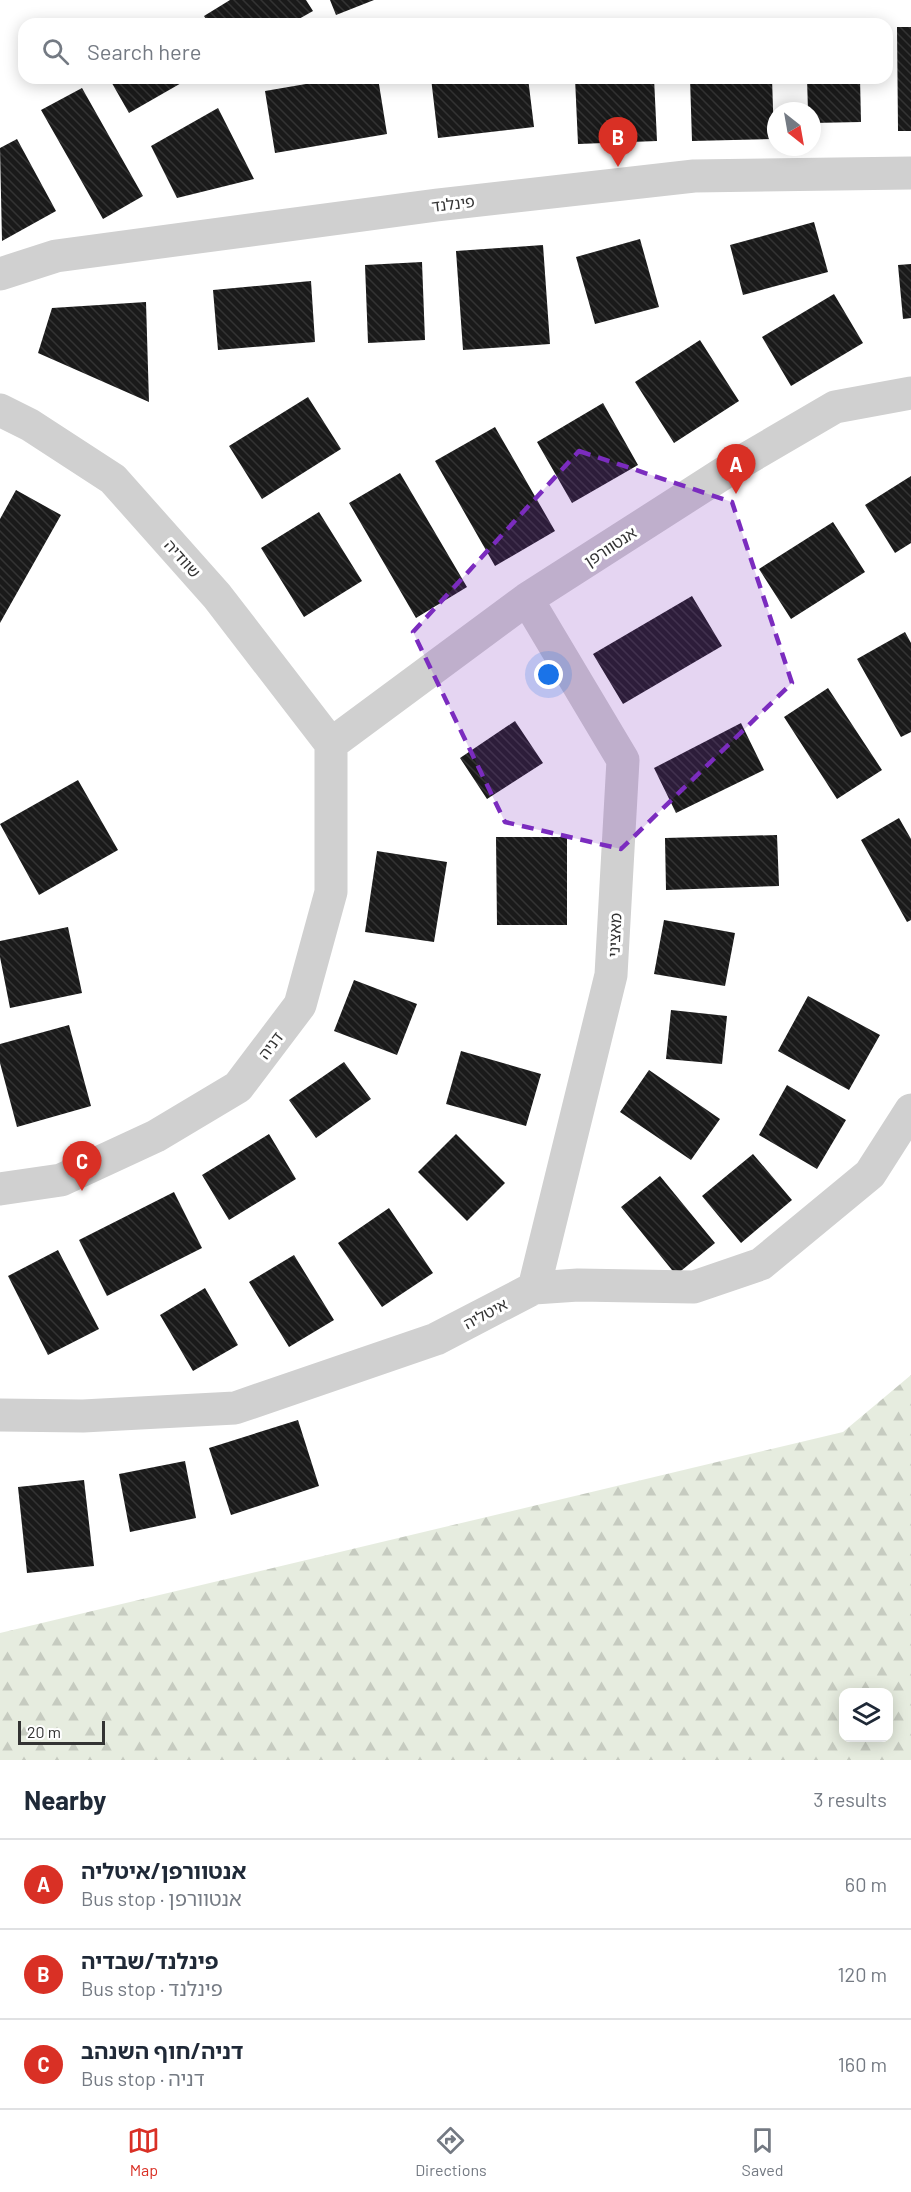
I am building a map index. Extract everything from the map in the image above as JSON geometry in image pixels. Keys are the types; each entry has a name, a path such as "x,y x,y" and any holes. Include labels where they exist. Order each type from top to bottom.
{"street":[{"name":"פינלנד","path":"0,274 56,256 437,205 694,176 911,173"},
{"name":"אנטוורפן","path":"331,744 527,598 741,462 835,407 911,393"},
{"name":"שוודיה","path":"0,410 30,425 113,479 217,596 331,744"},
{"name":"מאציני","path":"527,598 623,760 611,975 534,1288"},
{"name":"דניה","path":"0,1190 61,1180 156,1136 238,1087 300,1005 331,892 331,744"},
{"name":"איטליה","path":"0,1415 83,1416 235,1408 334,1376 436,1339 534,1288 578,1285 694,1287 761,1263 870,1174 911,1110"}],"highlighted area":[{"path":"579,451 732,502 792,683 621,849 505,822 413,632"}],"green space":[{"path":"911,1375 911,1760 0,1760 0,1633 843,1432"}],"building":[{"path":"230,0 306,0 313,11 301,18 205,18 204,16"},
{"path":"330,0 374,0 336,15"},
{"path":"897,27 911,27 911,131 898,131"},
{"path":"112,84 180,84 129,113"},
{"path":"306,84 379,84 387,134 275,153 265,91"},
{"path":"432,84 529,84 534,127 438,138"},
{"path":"575,84 654,84 657,141 578,144"},
{"path":"690,84 772,84 773,102 767,102 767,139 692,141"},
{"path":"807,84 860,84 861,122 821,123 821,102 808,102"},
{"path":"82,88 143,196 103,219 41,110"},
{"path":"218,108 254,179 177,198 151,146"},
{"path":"17,139 56,211 2,241 0,148"},
{"path":"814,222 828,272 743,295 730,245"},
{"path":"640,239 659,307 595,324 576,257"},
{"path":"543,245 550,344 463,350 456,251"},
{"path":"422,262 425,340 368,343 365,265"},
{"path":"911,264 911,318 903,319 898,265"},
{"path":"311,281 315,342 218,350 213,290"},
{"path":"834,294 863,343 791,386 762,337"},
{"path":"146,302 149,402 38,353 52,308"},
{"path":"700,340 739,401 674,443 635,382"},
{"path":"308,397 341,449 262,499 229,446"},
{"path":"603,403 638,465 572,503 537,442"},
{"path":"495,427 555,531 495,566 435,461"},
{"path":"400,473 467,587 416,618 349,503"},
{"path":"911,476 911,543 895,553 865,505"},
{"path":"16,490 61,515 0,623 0,519"},
{"path":"319,512 362,581 304,617 261,548"},
{"path":"833,522 865,572 791,619 759,569"},
{"path":"692,596 722,646 623,704 593,654"},
{"path":"905,632 911,643 911,732 901,737 857,659"},
{"path":"828,688 882,770 837,799 784,717"},
{"path":"515,721 543,763 487,799 460,758"},
{"path":"741,723 764,770 676,813 654,768"},
{"path":"78,780 118,850 39,895 0,824"},
{"path":"899,818 911,839 911,920 907,922 861,840"},
{"path":"777,835 779,886 666,890 665,838"},
{"path":"496,837 567,837 567,925 497,925"},
{"path":"377,851 447,862 434,942 365,932"},
{"path":"664,920 735,933 725,986 654,974"},
{"path":"68,927 82,993 10,1008 0,957 0,941"},
{"path":"354,980 417,1004 397,1055 334,1031"},
{"path":"808,996 880,1035 849,1090 778,1051"},
{"path":"671,1010 727,1016 722,1064 666,1059"},
{"path":"69,1025 91,1106 17,1127 0,1063 0,1044"},
{"path":"461,1051 541,1074 526,1126 446,1104"},
{"path":"344,1062 371,1099 316,1138 289,1100"},
{"path":"649,1070 720,1119 691,1160 620,1112"},
{"path":"787,1085 846,1120 817,1169 759,1135"},
{"path":"269,1134 296,1179 229,1220 202,1175"},
{"path":"456,1134 505,1183 467,1221 418,1172"},
{"path":"753,1154 792,1200 741,1243 702,1196"},
{"path":"660,1176 715,1243 676,1275 621,1207"},
{"path":"174,1192 202,1248 107,1296 79,1240"},
{"path":"389,1208 433,1273 382,1307 338,1243"},
{"path":"58,1250 99,1329 48,1355 8,1276"},
{"path":"294,1255 334,1320 289,1347 249,1282"},
{"path":"205,1288 238,1345 193,1371 160,1315"},
{"path":"298,1420 319,1486 231,1515 209,1448"},
{"path":"185,1461 196,1518 130,1532 119,1474"},
{"path":"84,1480 94,1566 27,1573 18,1487"}],"place":[{"name":"פינלנד/שבדיה","path":"618,167"},
{"name":"אנטוורפן/איטליה","path":"736,494"},
{"name":"דניה/חוף השנהב","path":"82,1191"}]}
